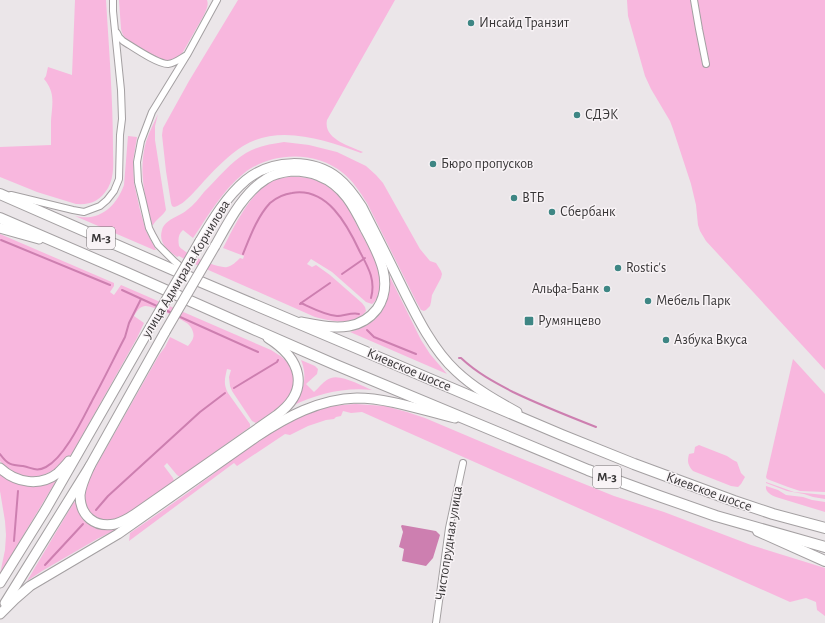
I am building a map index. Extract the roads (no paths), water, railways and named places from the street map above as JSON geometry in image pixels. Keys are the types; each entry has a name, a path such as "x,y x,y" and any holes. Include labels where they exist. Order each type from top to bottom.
{"main road":[{"name":"улица Адмирала Корнилова","path":"0,583 46,509 200,241 219,211 229,198 247,180 262,170 275,166 296,164 309,165 330,173 344,183 358,200 428,336 447,361 455,370 495,400 562,435"},
{"name":"улица Адмирала Корнилова","path":"0,613 90,466 165,332 235,213 249,194 260,183 272,176 296,171 308,172 327,180 339,188 348,198 356,210 379,257 385,277 385,284 383,298 380,304 363,322 349,326 322,326 288,319"},
{"name":"Киевское шоссе","path":"0,193 201,282 562,435 720,496 773,514 825,528"},
{"name":"Киевское шоссе","path":"0,218 341,367 588,470 742,524 825,548"},
{"path":"0,228 61,244"},
{"path":"90,466 81,488 82,509 87,517 95,522 108,525 118,523 135,514 284,409 292,400 296,392 298,377 294,362 277,345 251,328"},
{"path":"0,613 18,596 38,581 118,534 256,437 276,424 302,411 320,404 349,399 364,399 418,409 476,423"},
{"path":"0,468 18,480 31,482 41,481 58,472 78,454"},
{"path":"742,524 825,561"}],"street":[{"path":"0,193 84,212 100,206 114,191 119,179 122,119 113,0"},
{"path":"694,0 706,64"},
{"path":"201,282 174,261 158,245 149,228 137,169 139,148 149,118 215,2"},
{"path":"115,30 123,41 158,62 166,64 171,63 186,55"},
{"name":"Чистопрудная улица","path":"436,623 449,528 463,462"}],"waterway":[{"path":"243,254 258,221 265,209 275,199 292,193 304,193 316,196 334,210 349,230 366,263 372,279 373,285 371,298"},
{"path":"1,240 110,285"},
{"path":"342,274 365,258"},
{"path":"301,303 330,283"},
{"path":"122,290 159,307"},
{"path":"0,454 10,464 34,469 46,467 60,455 79,426 101,384 125,337 129,323 141,299"},
{"path":"300,304 301,303 319,311 337,316 354,313 359,314"},
{"path":"163,309 172,313"},
{"path":"178,316 258,352"},
{"path":"367,330 374,337 416,354"},
{"path":"459,358 486,377 513,392 596,427"},
{"path":"234,388 278,360"},
{"path":"96,510 108,496 200,412 225,393"},
{"path":"14,541 18,491"},
{"path":"45,565 83,524"}],"place":[{"name":"Инсайд Транзит","path":"471,23"},
{"name":"СДЭК","path":"577,115"},
{"name":"Бюро пропусков","path":"433,164"},
{"name":"ВТБ","path":"514,198"},
{"name":"Сбербанк","path":"552,212"},
{"name":"Rostic's","path":"618,268"},
{"name":"Альфа-Банк","path":"607,289"},
{"name":"Мебель Парк","path":"648,301"},
{"name":"Румянцево","path":"529,321"},
{"name":"Азбука Вкуса","path":"666,340"}]}
